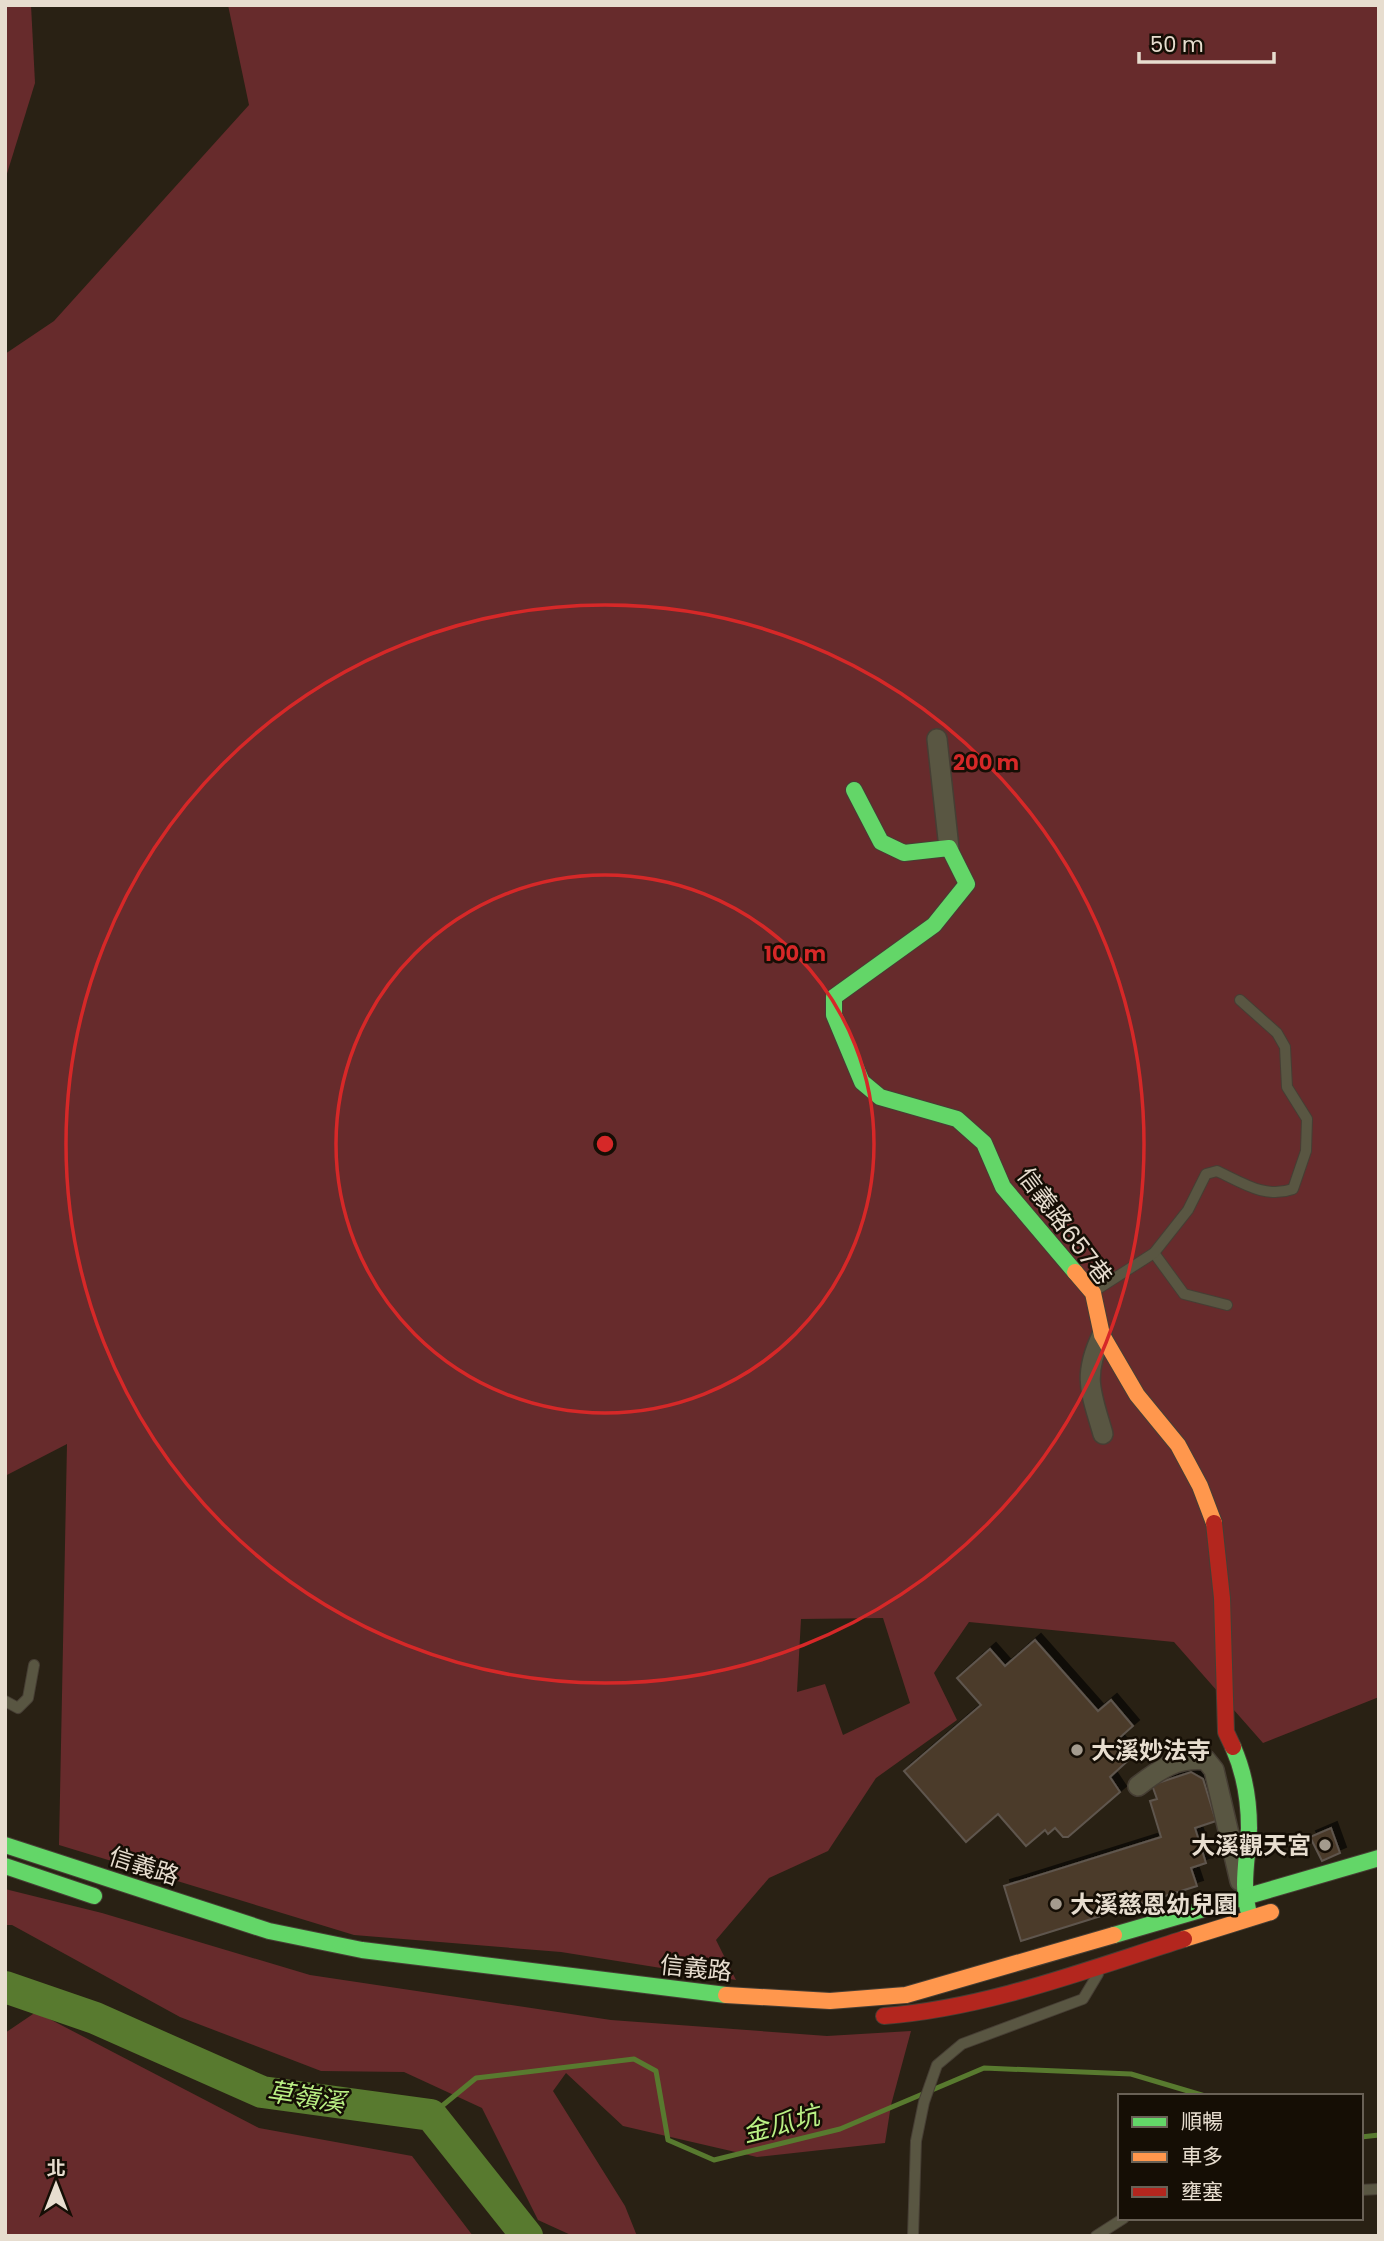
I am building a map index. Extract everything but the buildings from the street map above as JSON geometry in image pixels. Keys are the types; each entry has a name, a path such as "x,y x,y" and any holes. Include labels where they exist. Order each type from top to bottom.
{"main road":[{"path":"853,790 881,842 904,853 949,848"},
{"name":"信義路657巷","path":"949,848 967,884 934,925 834,997 834,1015 862,1083 880,1097 957,1119 984,1143 1003,1187 1093,1293 1102,1335 1137,1395 1178,1445 1200,1486 1214,1524 1222,1598 1226,1732 1242,1770 1249,1825 1244,1899 1251,1918"},
{"name":"信義路","path":"5,1845 269,1931 362,1950 719,1995 830,2001 906,1995 1098,1937 1244,1899 1379,1858"},
{"name":"信義路","path":"5,1866 116,1903"},
{"path":"871,2017 912,2014 1005,1995 1289,1906"},
{"path":"260,1945 372,1968"}],"street":[{"path":"937,739 949,848"},
{"path":"1102,1335 1090,1360 1089,1384 1103,1434"},
{"path":"1138,1786 1161,1769 1187,1758 1206,1760 1214,1770 1244,1899"}],"lane":[{"path":"1093,1293 1154,1253 1188,1210 1206,1174 1217,1171 1254,1190 1278,1194 1293,1189 1306,1151 1307,1119 1287,1087 1285,1047 1240,1000"},
{"path":"1154,1253 1184,1294 1227,1305"},
{"path":"5,1701 18,1707 28,1698 34,1665"},
{"path":"913,2236 916,2141 924,2102 937,2065 962,2044 1083,1999 1104,1963 1098,1937"},
{"path":"1096,2236 1121,2220"}],"shaded area":[{"path":"5,5 31,5 35,83 5,180"},
{"path":"228,5 1379,5 1379,1697 1263,1743 1174,1642 969,1622 934,1673 957,1720 876,1778 828,1851 769,1878 716,1940 736,1980 561,1952 354,1935 59,1845 67,1444 5,1476 5,354 54,321 249,105","holes":["883,1618 910,1703 843,1735 825,1684 797,1692 801,1619"]},
{"path":"5,1889 102,1913 310,1975 611,2020 827,2036 911,2031 891,2105 885,2143 757,2157 623,2126 566,2073 553,2091 625,2206 637,2236 573,2236 538,2220 482,2108 404,2072 321,2071 180,2017 12,1925 5,1925"},
{"path":"36,2012 259,2128 412,2156 473,2236 5,2236 5,2033"}],"waterway":[{"name":"草嶺溪","path":"5,1987 95,2018 262,2092 431,2115 527,2236"},
{"name":"金瓜坑","path":"431,2115 476,2078 634,2059 656,2071 668,2140 714,2160 840,2129 984,2068 1131,2074 1198,2094"},
{"name":"金瓜坑","path":"1363,2137 1379,2135"}],"traffic: fast":[{"path":"854,790 881,842 904,853 949,848 967,884 934,925 834,997 834,1015 862,1082 880,1097 957,1119 984,1143 1003,1187 1075,1272"},
{"path":"1233,1747 1243,1776 1248,1807 1245,1895 1250,1916"},
{"path":"5,1845 269,1931 362,1950 726,1995"},
{"path":"1114,1935 1379,1858"},
{"path":"5,1866 94,1896"}],"traffic: slow":[{"path":"1075,1272 1093,1293 1102,1335 1137,1395 1178,1445 1200,1486 1214,1523"},
{"path":"1184,1939 1271,1912"},
{"path":"726,1995 830,2001 906,1995 1114,1935"}],"traffic: jam":[{"path":"1214,1523 1222,1598 1226,1732 1233,1747"},
{"path":"884,2016 922,2012 998,1996 1184,1939"}],"place":[{"name":"大溪妙法寺","path":"1077,1750"},
{"name":"大溪觀天宮","path":"1325,1845"},
{"name":"大溪慈恩幼兒園","path":"1056,1904"}]}
